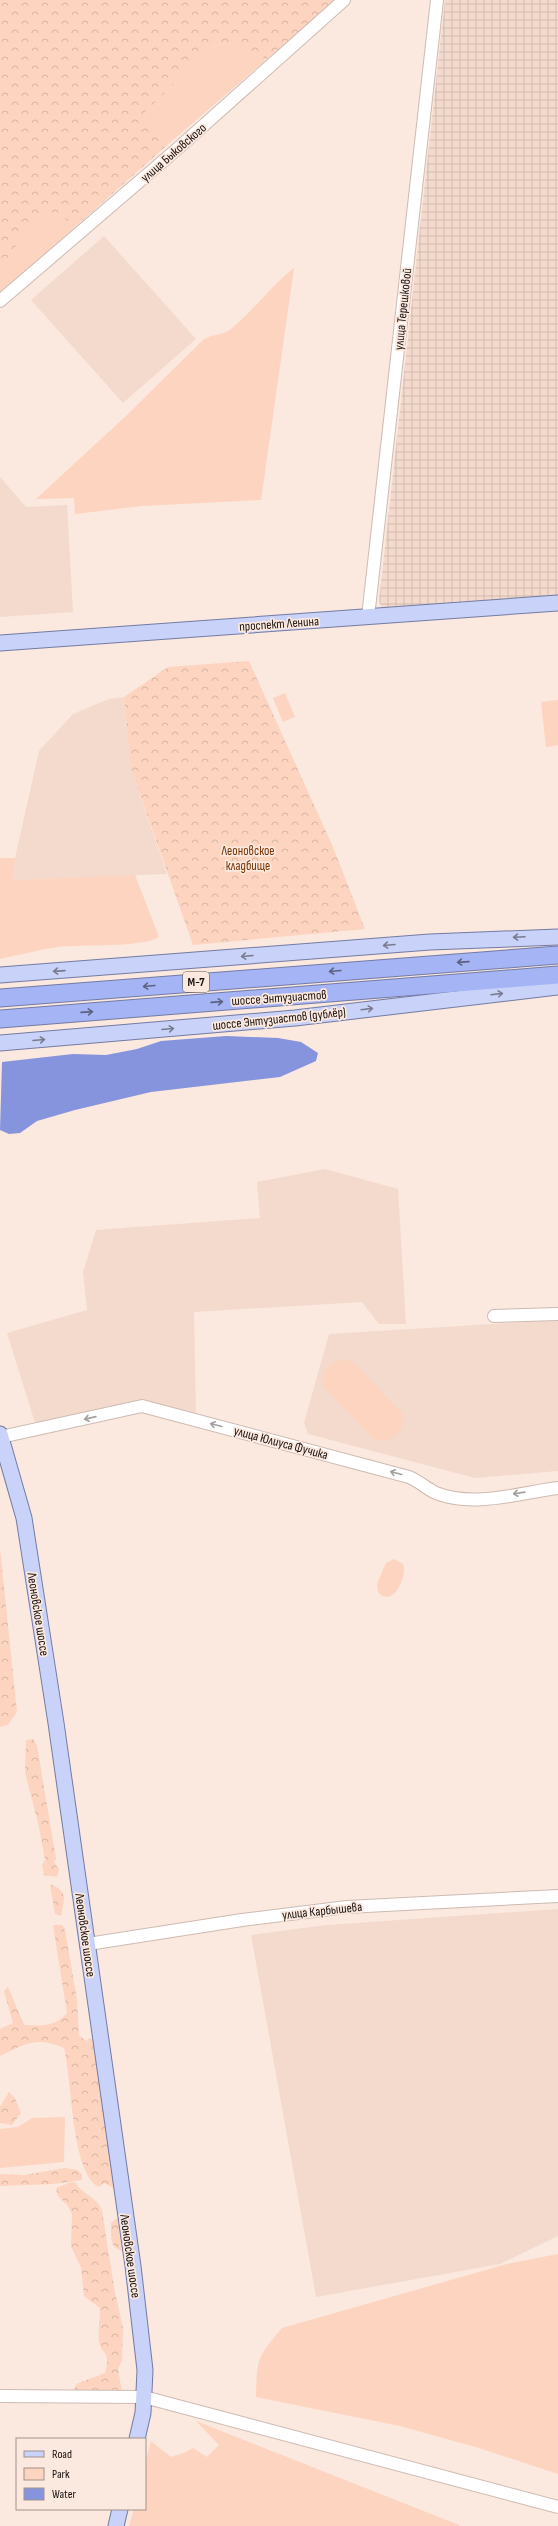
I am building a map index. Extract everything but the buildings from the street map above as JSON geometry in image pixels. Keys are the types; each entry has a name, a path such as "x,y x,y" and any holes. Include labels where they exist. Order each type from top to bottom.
{"highway":[{"name":"шоссе Энтузиастов","path":"2,998 558,955"},
{"name":"шоссе Энтузиастов","path":"3,1019 558,976"}],"main road":[{"name":"проспект Ленина","path":"0,643 558,603"},
{"path":"0,975 430,942 558,937"},
{"name":"шоссе Энтузиастов (дублёр)","path":"0,1043 295,1018 558,987"},
{"name":"Леоновское шоссе","path":"1,1436 24,1518 88,1944 139,2313 145,2370 144,2397 137,2438"},
{"path":"116,2526 120,2510"}],"street":[{"name":"улица Быковского","path":"0,300 176,150 344,0"},
{"name":"улица Терешковой","path":"368,617 437,0"},
{"path":"494,1316 558,1314"},
{"name":"улица Юлиуса Фучика","path":"1,1436 142,1406 409,1477 434,1492 452,1498 470,1500 492,1498 558,1488"},
{"name":"улица Карбышева","path":"88,1944 242,1920 347,1906 558,1896"},
{"path":"0,2396 144,2397 558,2507"}],"shaded area":[{"path":"445,0 558,0 558,599 388,612 382,608 379,601"},
{"path":"104,236 196,339 123,403 31,300"},
{"path":"0,477 26,507 67,505 73,612 0,617"},
{"path":"124,697 131,769 167,874 13,880 15,858 39,751 73,714 109,699"},
{"path":"325,1169 398,1189 406,1324 379,1324 362,1302 194,1312 196,1413 140,1402 36,1426 7,1333 87,1310 83,1272 96,1230 260,1218 257,1182"},
{"path":"558,1320 558,1471 475,1478 308,1434 304,1423 329,1334"},
{"path":"558,1909 558,2236 500,2264 316,2297 251,1935 327,1925"}],"green space":[{"path":"0,0 335,0 267,59 226,43 213,46 144,113 165,147 75,227 56,212 38,215 0,269"},
{"path":"226,43 267,59 165,147 144,113 213,46"},
{"path":"56,212 75,227 0,294 0,269 38,215"},
{"path":"294,268 261,500 142,506 75,514 74,498 36,499 126,416 203,340 231,329"},
{"name":"Леоновское кладбище","path":"249,661 333,847 365,929 193,945 131,769 124,697 168,667"},
{"path":"285,693 295,717 283,722 273,698"},
{"path":"558,700 558,745 546,747 541,702"},
{"path":"0,858 15,858 13,880 135,875 159,937 139,943 58,947 0,959"},
{"path":"344,1359 355,1364 402,1413 402,1425 396,1435 386,1440 380,1441 374,1439 324,1387 323,1377 327,1368 335,1362"},
{"path":"0,1548 17,1712 8,1725 0,1727"},
{"path":"394,1559 403,1564 403,1576 398,1589 394,1594 384,1596 378,1592 377,1584 386,1563"},
{"path":"33,1739 37,1745 56,1859 54,1862 59,1870 57,1877 44,1875 42,1865 45,1860 39,1827 25,1772 26,1740"},
{"path":"50,1884 63,1893 64,1900 61,1916 55,1914"},
{"path":"53,1925 62,1925 65,1930 77,2000 79,2035 86,2041 90,2038 95,2040 116,2182 114,2188 104,2183 99,2187 90,2179 83,2164 74,2124 64,2048 46,2042 38,2042 24,2045 0,2056 0,2029 13,2023 4,1991 8,1987 24,2025 47,2025 63,2018 67,2013"},
{"path":"9,2092 15,2098 21,2113 12,2125 0,2123 0,2107"},
{"path":"65,2117 64,2162 0,2168 0,2129 18,2127 32,2118"},
{"path":"65,2168 77,2170 82,2174 82,2180 54,2184 0,2186 0,2174 24,2175"},
{"path":"72,2182 76,2183 81,2190 96,2201 102,2210 114,2288 123,2328 122,2360 118,2369 122,2392 73,2394 76,2384 105,2373 107,2360 99,2341 100,2308 84,2296 81,2268 71,2246 72,2214 68,2206 58,2196 56,2188"},
{"path":"117,2218 122,2225 125,2234 125,2247 123,2252 114,2247 111,2238 111,2223"},
{"path":"558,2254 558,2474 479,2448 400,2426 256,2397 257,2374 260,2359 263,2352 282,2328 507,2264"},
{"path":"196,2421 459,2526 129,2526 134,2510 146,2510 146,2460 151,2441 171,2457 184,2453 193,2448 207,2457 219,2445"}],"water":[{"path":"226,1036 278,1038 301,1042 318,1053 316,1061 280,1077 151,1092 75,1110 37,1121 20,1133 9,1134 0,1130 2,1062 73,1054 106,1055 137,1049 161,1041"}]}
